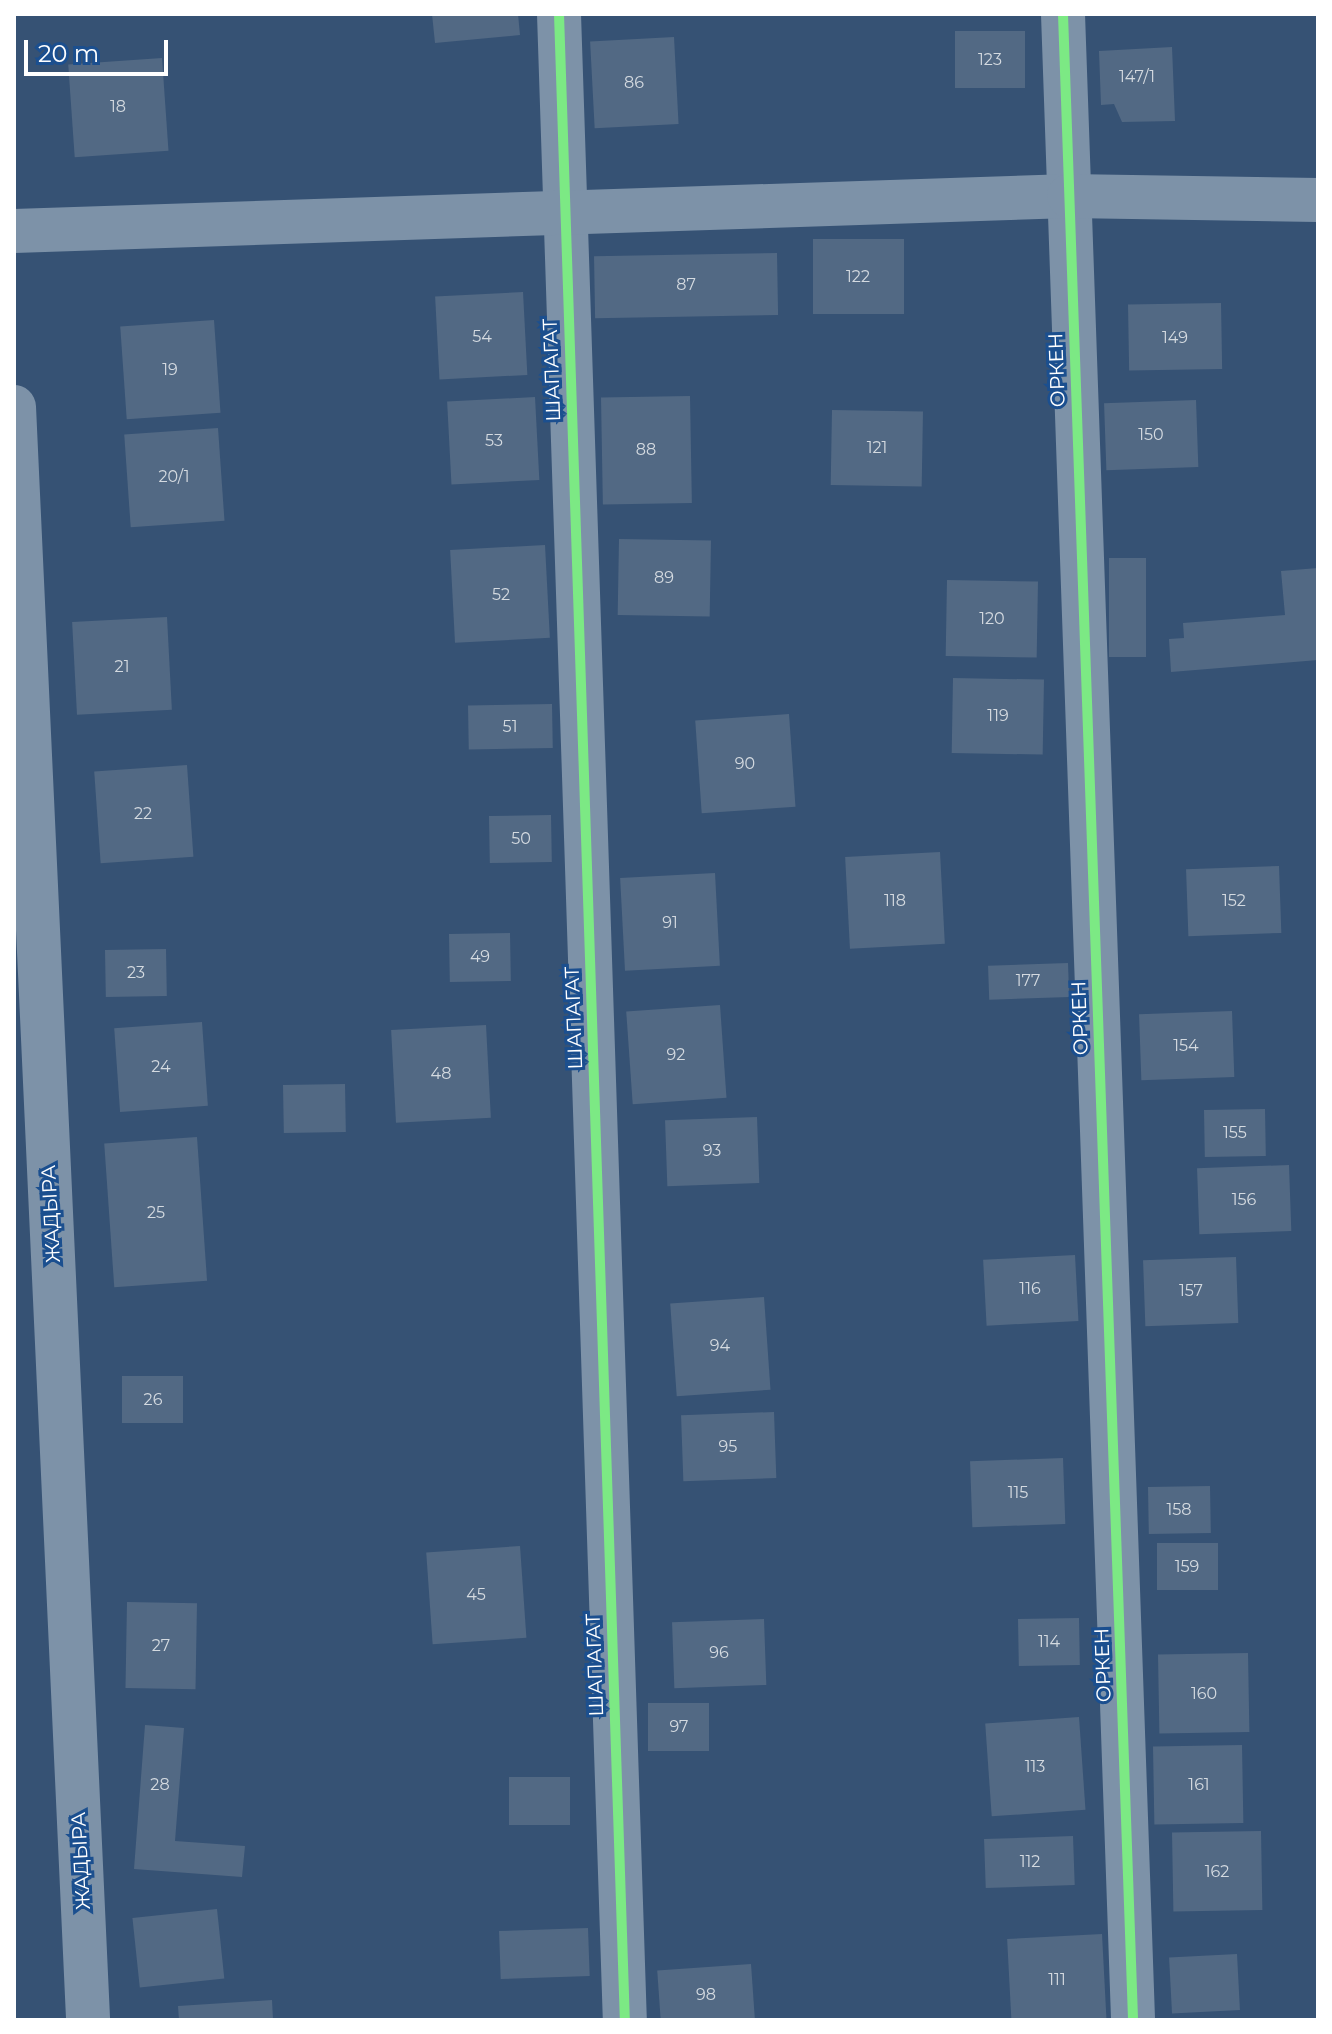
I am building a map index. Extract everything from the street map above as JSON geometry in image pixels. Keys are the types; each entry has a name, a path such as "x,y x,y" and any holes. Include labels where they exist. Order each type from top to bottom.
{"street":[{"name":"ШАПАГАТ","path":"559,14 625,2020"},
{"name":"ОРКЕН","path":"1063,14 1133,2020"},
{"path":"14,231 1069,196 1318,200"},
{"name":"ЖАДЫРА","path":"14,407 88,2020"}],"building":[{"path":"432,14 518,14 520,35 435,43"},
{"path":"955,31 1025,31 1025,88 955,88"},
{"path":"674,37 679,124 595,128 590,41"},
{"path":"1172,47 1175,121 1122,122 1114,104 1101,105 1099,51"},
{"path":"162,58 168,151 75,157 68,65"},
{"path":"813,239 904,239 904,314 813,314"},
{"path":"777,253 778,315 595,318 594,256"},
{"path":"523,292 527,375 439,379 435,297"},
{"path":"1221,303 1222,369 1129,371 1128,305"},
{"path":"214,320 220,413 127,419 120,327"},
{"path":"690,396 692,503 603,505 601,398"},
{"path":"535,397 539,480 451,484 447,402"},
{"path":"1196,400 1198,467 1106,470 1104,403"},
{"path":"832,410 923,412 922,487 831,485"},
{"path":"218,428 224,521 131,527 124,435"},
{"path":"619,539 711,541 710,617 618,615"},
{"path":"545,545 550,638 455,643 450,550"},
{"path":"1109,558 1146,558 1146,657 1109,657"},
{"path":"1318,568 1318,660 1171,672 1169,639 1184,638 1183,623 1285,615 1281,571"},
{"path":"947,580 1038,582 1037,658 946,656"},
{"path":"167,617 172,710 77,715 72,622"},
{"path":"953,678 1044,680 1043,755 952,753"},
{"path":"552,704 553,748 469,749 468,705"},
{"path":"789,714 795,807 702,813 695,721"},
{"path":"187,765 193,857 101,863 94,771"},
{"path":"551,815 552,862 490,863 489,816"},
{"path":"940,852 945,944 850,949 845,857"},
{"path":"1279,866 1281,933 1188,936 1186,869"},
{"path":"715,873 720,966 625,971 620,878"},
{"path":"510,933 511,981 450,982 449,934"},
{"path":"166,949 167,996 106,997 105,950"},
{"path":"1068,963 1069,997 989,1000 988,966"},
{"path":"720,1005 726,1098 633,1104 626,1012"},
{"path":"1232,1011 1234,1077 1141,1080 1139,1014"},
{"path":"202,1022 208,1106 120,1112 114,1028"},
{"path":"486,1025 491,1118 396,1123 391,1030"},
{"path":"345,1084 346,1132 284,1133 283,1085"},
{"path":"1265,1109 1266,1156 1205,1157 1204,1110"},
{"path":"757,1117 759,1183 667,1186 665,1120"},
{"path":"197,1137 207,1281 114,1287 104,1143"},
{"path":"1289,1165 1291,1231 1199,1234 1197,1168"},
{"path":"1075,1255 1078,1321 987,1326 983,1260"},
{"path":"1236,1257 1238,1323 1145,1326 1143,1260"},
{"path":"764,1297 770,1390 677,1396 670,1304"},
{"path":"122,1376 183,1376 183,1423 122,1423"},
{"path":"774,1412 776,1478 683,1481 681,1415"},
{"path":"1063,1458 1065,1524 972,1527 970,1461"},
{"path":"1210,1486 1211,1533 1149,1534 1148,1487"},
{"path":"1157,1543 1218,1543 1218,1590 1157,1590"},
{"path":"520,1546 526,1638 433,1644 426,1553"},
{"path":"127,1602 197,1603 195,1689 125,1688"},
{"path":"1079,1618 1080,1665 1019,1666 1018,1619"},
{"path":"764,1619 766,1685 674,1688 672,1622"},
{"path":"1248,1653 1249,1732 1159,1734 1158,1655"},
{"path":"648,1703 709,1703 709,1751 648,1751"},
{"path":"1079,1717 1085,1810 992,1816 985,1724"},
{"path":"145,1725 184,1728 175,1841 245,1846 242,1877 134,1869"},
{"path":"1242,1745 1243,1823 1154,1825 1153,1747"},
{"path":"509,1777 570,1777 570,1825 509,1825"},
{"path":"1261,1831 1262,1910 1173,1912 1172,1833"},
{"path":"1073,1836 1075,1885 986,1888 984,1839"},
{"path":"217,1909 224,1979 140,1988 132,1918"},
{"path":"588,1928 590,1976 501,1979 499,1931"},
{"path":"1102,1934 1107,2020 1011,2020 1007,1939"},
{"path":"1237,1954 1240,2010 1172,2013 1169,1958"},
{"path":"751,1964 755,2020 661,2020 657,1971"},
{"path":"272,2000 273,2020 179,2020 178,2006"}],"cycle path":[{"path":"559,14 625,2020"},
{"path":"1063,14 1133,2020"}]}
